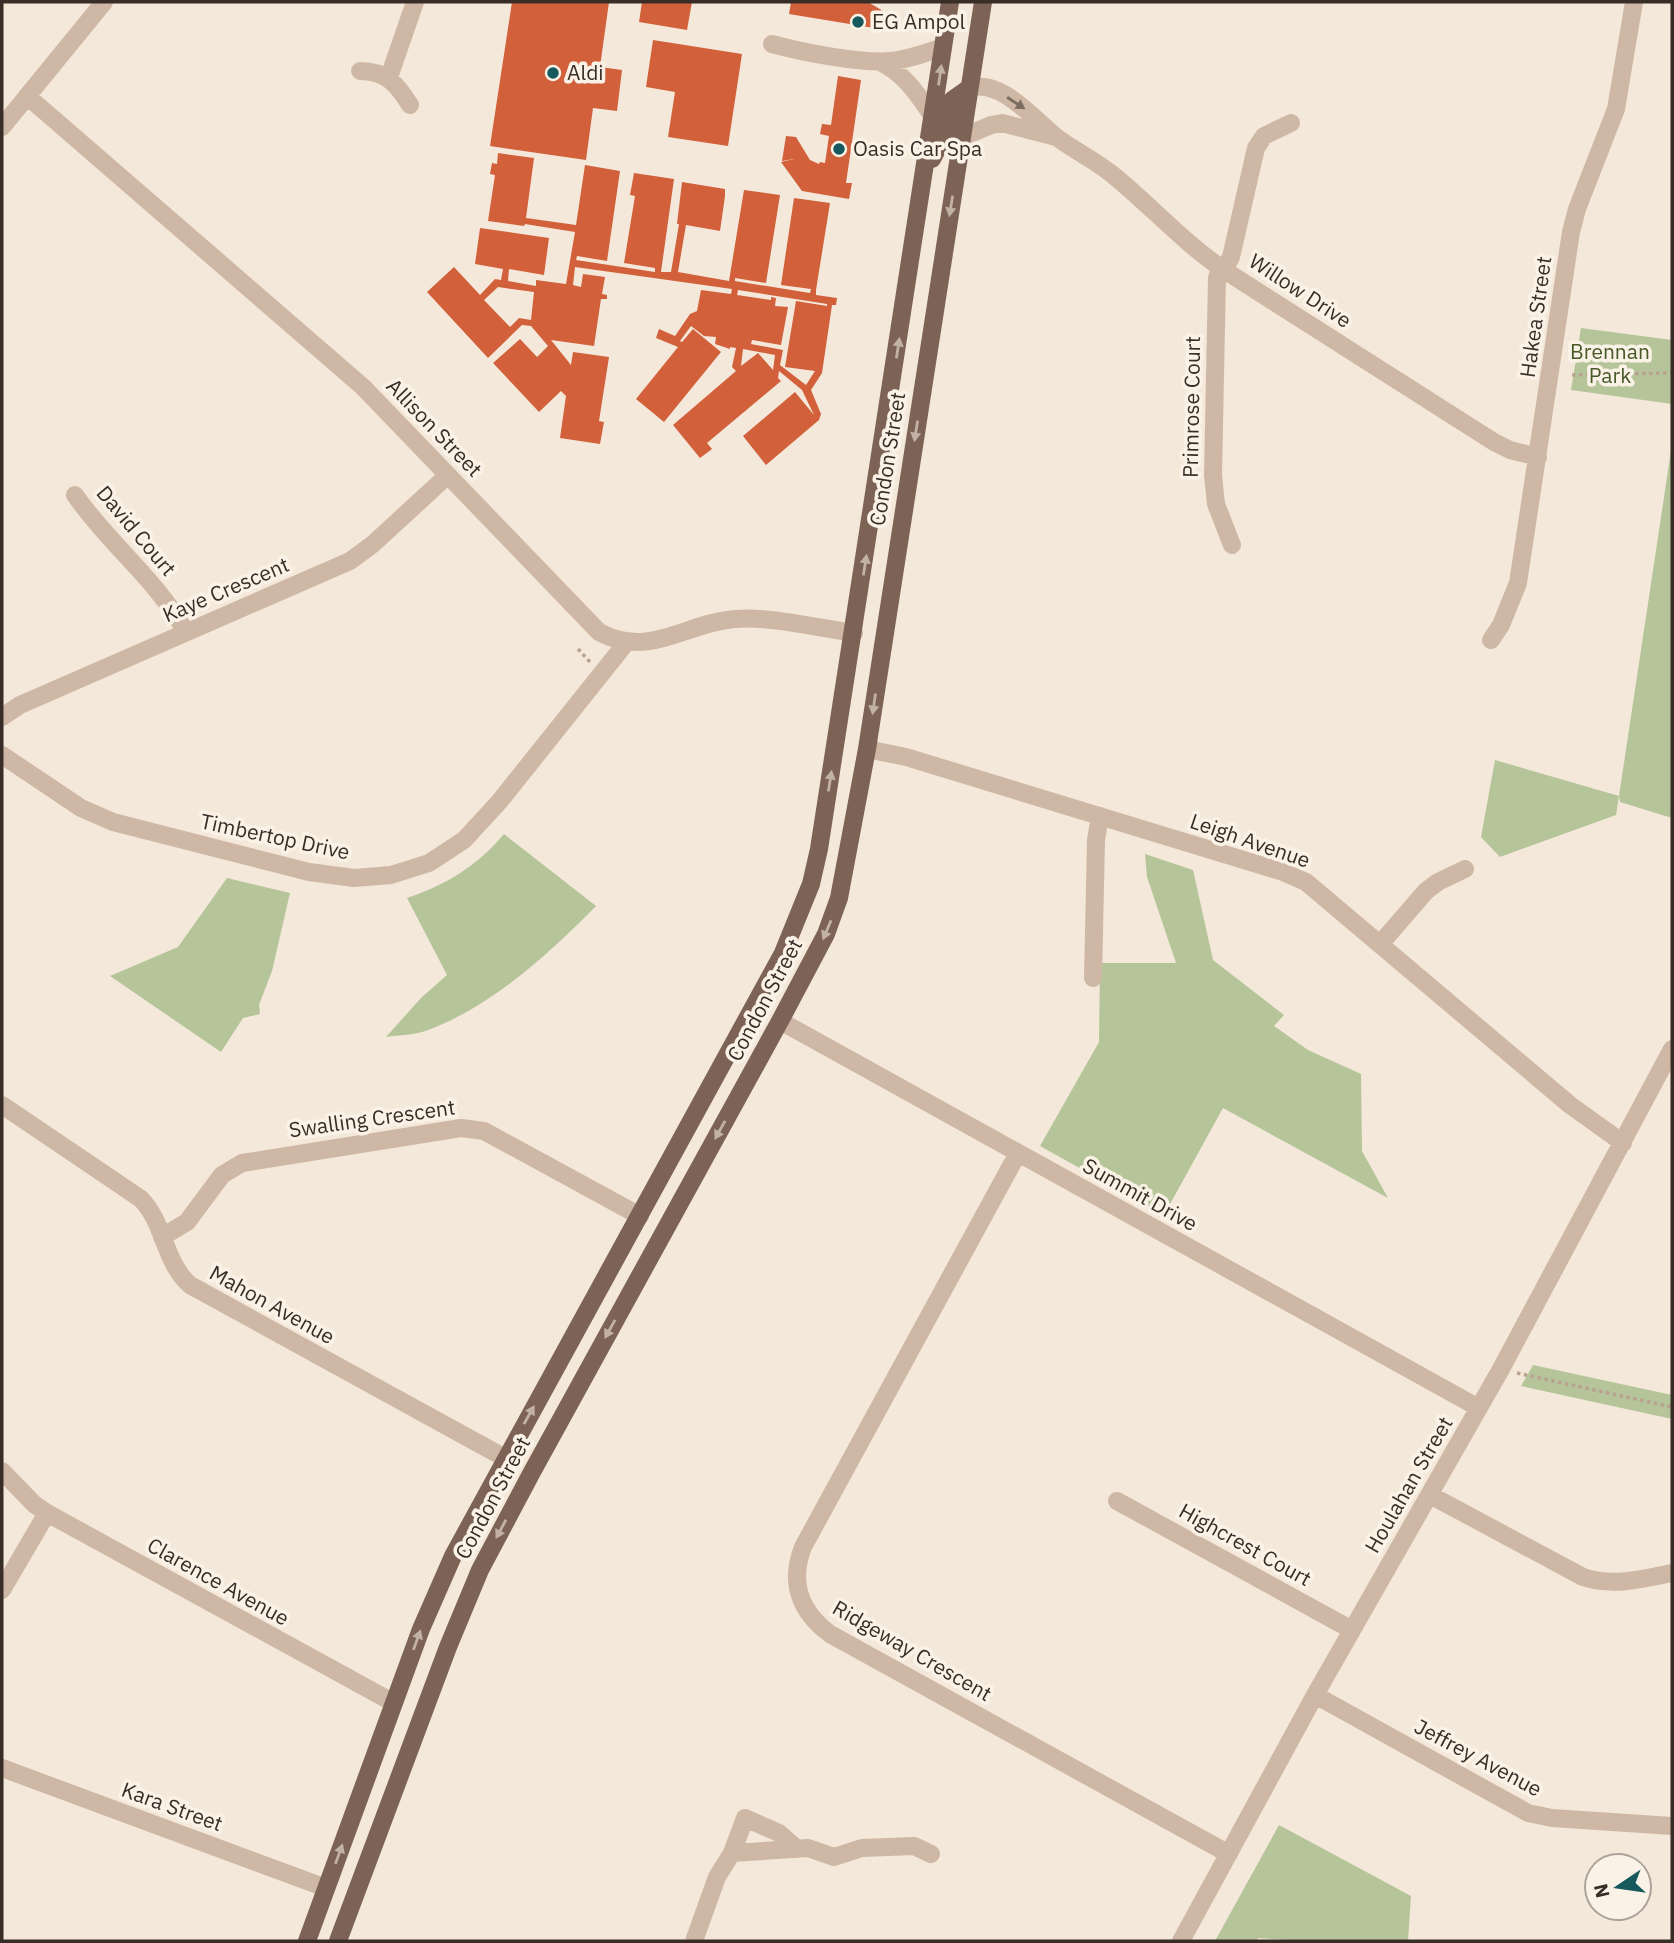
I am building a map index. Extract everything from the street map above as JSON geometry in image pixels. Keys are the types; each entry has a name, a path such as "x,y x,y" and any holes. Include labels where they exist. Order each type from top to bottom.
{"main road":[{"name":"Condon Street","path":"307,1941 436,1592 505,1458 777,964 811,884 854,632 950,2"},
{"name":"Condon Street","path":"338,1941 448,1647 480,1570 780,1021 826,934 839,898 867,749 983,2"},
{"path":"925,175 944,136 952,100 969,88"},
{"path":"854,632 884,637"},
{"name":"Mahon Avenue","path":"505,1458 532,1472"},
{"name":"Clarence Avenue","path":"394,1703 423,1715"}],"street":[{"path":"2,127 104,2"},
{"path":"389,77 415,2"},
{"name":"Hakea Street","path":"1491,640 1511,605 1517,583 1571,232 1577,209 1616,109 1634,2"},
{"path":"772,44 804,52 880,62 904,59 943,47"},
{"path":"880,62 905,79 933,117"},
{"path":"360,71 389,77 410,104"},
{"name":"Willow Drive","path":"969,88 977,85 996,90 1027,110 1056,137 1108,170 1222,268 1494,442 1510,450 1538,457"},
{"name":"Allison Street","path":"27,96 363,387 588,623 599,632 626,643"},
{"name":"Willow Drive","path":"961,138 1002,123 1056,137"},
{"name":"Primrose Court","path":"1232,545 1216,504 1213,475 1217,278 1231,257 1256,148 1264,136 1291,123"},
{"name":"Kaye Crescent","path":"2,717 20,705 185,631 350,561 373,544 448,475"},
{"name":"David Court","path":"75,495 170,607 185,631"},
{"path":"626,643 654,641 733,619 854,632"},
{"name":"Timbertop Drive","path":"2,755 80,808 113,822 309,872 354,878 391,875 429,863 446,853 472,831 499,802 626,643"},
{"name":"Leigh Avenue","path":"867,749 906,757 1294,876 1320,892 1570,1105 1623,1143"},
{"path":"1093,978 1096,840 1100,817"},
{"path":"1381,943 1426,891 1438,881 1465,869"},
{"name":"Summit Drive","path":"780,1021 1479,1408"},
{"name":"Houlahan Street","path":"1181,1941 1315,1695 1501,1369 1672,1049"},
{"name":"Mahon Avenue","path":"2,1105 132,1191 148,1206 175,1268 190,1285 505,1458"},
{"name":"Swalling Crescent","path":"162,1237 187,1222 222,1175 242,1163 461,1128 484,1131 640,1216"},
{"name":"Ridgeway Crescent","path":"1018,1153 803,1547 797,1571 802,1600 816,1623 830,1634 1229,1854"},
{"name":"Clarence Avenue","path":"2,1472 34,1504 47,1513 394,1703"},
{"path":"1430,1495 1583,1577 1596,1581 1627,1582 1672,1573"},
{"name":"Highcrest Court","path":"1117,1500 1352,1630"},
{"path":"2,1590 47,1513"},
{"name":"Jeffrey Avenue","path":"1315,1695 1528,1813 1552,1818 1672,1826"},
{"name":"Kara Street","path":"2,1768 326,1888"},
{"path":"695,1941 717,1877 732,1853 745,1818 779,1833 797,1849"},
{"path":"732,1853 813,1849 834,1857 862,1848 914,1846 931,1854"}],"path":[{"path":"1572,374 1672,373"},
{"path":"1501,1369 1672,1408"}],"green space":[{"name":"Brennan Park","path":"1581,328 1672,340 1672,404 1571,390"},
{"name":"Brennan Park","path":"1672,444 1672,818 1620,802"},
{"path":"1495,760 1619,796 1616,815 1500,857 1481,837"},
{"path":"504,834 596,906 539,960 475,1007 428,1030 386,1037 421,998 447,975 407,898 460,873 483,856"},
{"path":"1145,854 1193,870 1213,960 1284,1015 1274,1026 1308,1050 1361,1074 1362,1151 1388,1198 1223,1108 1164,1215 1040,1146 1099,1042 1100,963 1176,963 1147,877"},
{"path":"227,878 290,893 272,971 259,1005 260,1014 243,1018 221,1052 110,976 178,947"},
{"path":"1533,1365 1672,1395 1672,1419 1521,1386"},
{"path":"1279,1825 1411,1896 1408,1941 1258,1938 1257,1941 1215,1941"}],"building":[{"path":"512,2 609,2 600,67 622,70 617,111 593,108 586,160 490,146"},
{"path":"642,2 692,2 687,30 639,22"},
{"name":"EG Ampol","path":"791,2 868,2 883,11 880,29 789,14"},
{"path":"653,40 742,54 728,146 668,137 675,92 646,87"},
{"name":"Oasis Car Spa","path":"838,76 861,80 846,183 852,183 849,199 802,191 781,162 794,159 782,161 786,136 796,137 810,160 819,164 825,163 829,136 820,134 822,124 831,125"},
{"path":"498,153 534,158 526,218 576,225 585,165 620,171 607,261 577,256 576,260 655,272 655,268 624,263 635,196 630,195 634,173 674,179 661,272 671,272 679,224 682,182 725,189 720,231 686,225 678,272 729,281 744,190 780,195 766,283 735,278 735,281 810,293 811,289 781,285 794,198 830,203 816,295 837,298 836,305 832,305 822,373 811,390 821,414 819,420 766,465 743,436 795,392 814,415 802,390 779,371 778,378 781,381 707,443 712,449 700,458 673,425 736,371 732,367 736,348 730,349 715,344 716,337 704,336 691,326 680,341 693,329 721,352 664,422 636,399 678,347 656,338 659,329 675,336 690,314 697,311 701,290 731,294 732,289 575,267 573,285 581,287 583,274 605,277 602,294 607,295 607,299 601,299 594,346 551,340 571,365 573,352 609,357 599,421 604,422 600,444 560,438 566,396 561,391 539,412 493,363 520,339 537,357 548,346 531,326 522,325 488,358 427,292 454,267 480,295 495,279 501,280 503,269 475,264 480,228 549,238 544,275 509,269 508,281 536,286 536,280 566,284 575,232 488,221 495,175 490,174 492,163 497,164","holes":["498,287 534,292 531,320 519,318 510,327 484,300","738,290 827,304 796,301 785,367 815,371 806,385 780,365 783,350 751,344 752,340 781,345 788,307 775,306 776,298 771,297 771,300 737,295","743,349 775,355 773,370 758,353 741,366"]}],"place":[{"name":"EG Ampol","path":"858,22"},
{"name":"Aldi","path":"553,73"},
{"name":"Oasis Car Spa","path":"839,149"}]}
